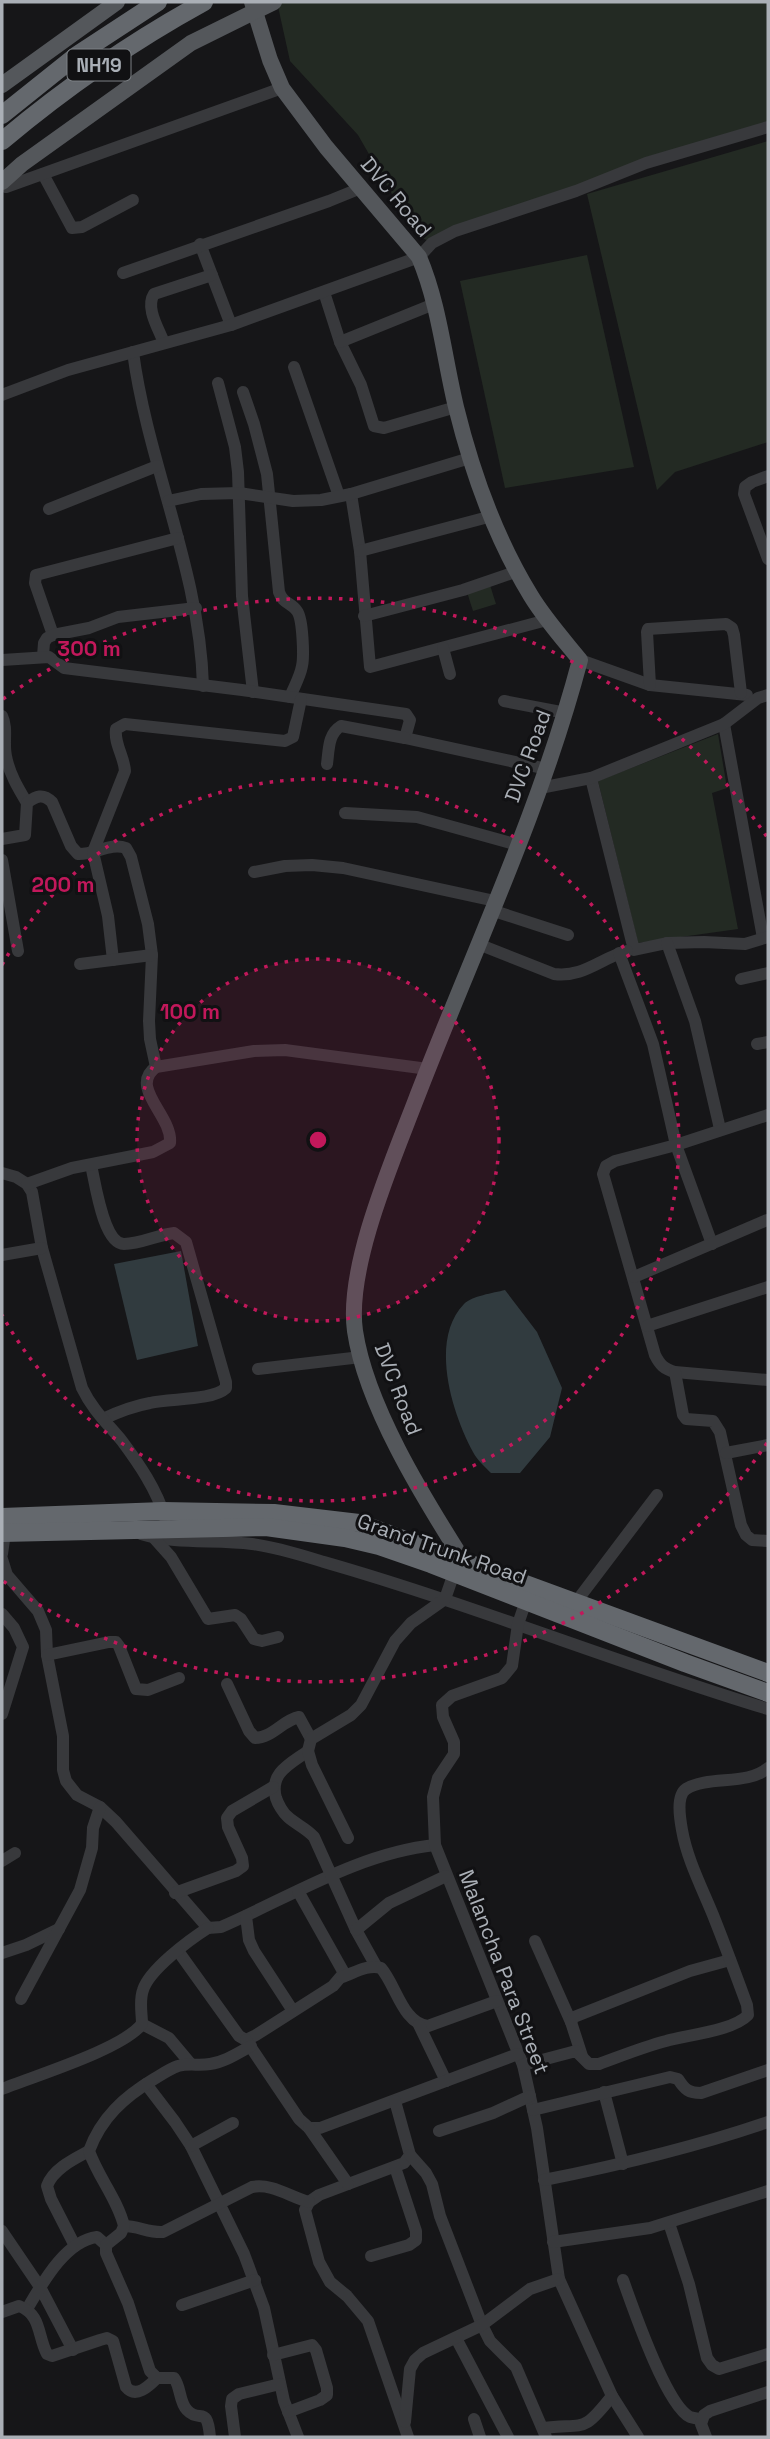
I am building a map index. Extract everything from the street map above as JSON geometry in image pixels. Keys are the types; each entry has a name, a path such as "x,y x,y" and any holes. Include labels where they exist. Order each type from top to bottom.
{"highway":[{"name":"NH19","path":"2,115 77,55 158,2"},
{"name":"NH19","path":"2,141 38,110 111,57 204,2"},
{"name":"Grand Trunk Road","path":"3,1538 40,1532 127,1530 274,1513 330,1518 381,1529 459,1567 768,1693"},
{"name":"Grand Trunk Road","path":"2,1517 161,1526"},
{"name":"Grand Trunk Road","path":"529,1594 576,1602 768,1673"}],"main road":[{"path":"2,85 117,2"},
{"path":"4,184 22,164 191,43 254,6 274,2"},
{"name":"DVC Road","path":"254,6 270,60 282,88 318,137 419,257 434,304 470,458 492,516 518,572 547,620 580,660 566,713 540,788 383,1186 362,1257 355,1297 355,1329 361,1357 379,1405 459,1567"}],"street":[{"path":"4,184 43,174 282,88"},
{"path":"2,395 68,370 231,325 419,257 432,243 455,231 554,199 646,163 768,127"},
{"path":"43,174 72,228 82,227 133,200"},
{"path":"123,273 361,188"},
{"path":"200,244 231,325"},
{"path":"164,343 151,309 150,300 154,294 212,275"},
{"path":"324,292 340,342 361,385 374,426 384,428 456,407"},
{"path":"340,342 434,304"},
{"path":"133,352 138,392 196,608 203,686"},
{"path":"294,367 345,495 360,551 370,667 547,620"},
{"path":"218,383 235,447 242,596 253,692"},
{"path":"113,960 106,905 93,852 125,771 125,762 115,735 116,729 125,724 285,741 293,737 303,659 298,611 286,604 279,592 270,497 261,449 243,392"},
{"path":"169,501 201,494 239,493 293,501 321,500 470,458"},
{"path":"48,509 157,466"},
{"path":"768,476 745,487 744,494 768,559"},
{"path":"360,551 492,516"},
{"path":"53,635 34,583 37,575 178,538"},
{"path":"364,616 467,589 518,572"},
{"path":"43,656 44,643 53,635 89,628 118,617 196,608"},
{"path":"650,685 649,629 726,624 732,628 734,635 741,693"},
{"path":"443,648 450,674"},
{"path":"2,660 43,656 50,657 64,668 406,714 410,720 405,738"},
{"path":"580,660 650,685 763,697"},
{"path":"540,788 591,778 724,724 763,697"},
{"path":"504,701 566,713"},
{"path":"2,716 8,767 27,803 25,835 2,839"},
{"path":"478,944 554,974 568,976 582,973 619,953 667,943 745,944 766,938 724,724"},
{"path":"327,764 331,736 341,726 547,769"},
{"path":"591,778 634,950"},
{"path":"27,803 34,797 47,797 57,810 74,851 85,855 122,846 129,852 148,924 152,955 149,1021 156,1067"},
{"path":"345,813 417,817 518,845"},
{"path":"2,860 18,951"},
{"path":"254,872 285,866 312,865 343,869 493,906 568,935"},
{"path":"667,943 695,1021 720,1129"},
{"path":"619,953 653,1044 676,1145 712,1244"},
{"path":"80,964 152,955"},
{"path":"741,979 768,973"},
{"path":"27,1184 72,1168 153,1152 170,1143 171,1135 167,1125 146,1087 145,1079 156,1067 254,1051 285,1050 428,1069"},
{"path":"768,1115 676,1145 615,1161 606,1166 603,1174 646,1326 660,1364 675,1373 768,1380"},
{"path":"91,1165 104,1219 114,1239 124,1244 174,1233 186,1242 226,1382 226,1388 214,1395 151,1402 103,1419"},
{"path":"2,1172 27,1184 35,1201 42,1248 82,1388 90,1405 136,1460 171,1557 208,1619 235,1615 241,1619 254,1639 262,1641 278,1637"},
{"path":"634,1277 767,1220"},
{"path":"2,1255 42,1248"},
{"path":"646,1326 768,1287"},
{"path":"258,1369 361,1357"},
{"path":"675,1373 683,1415 691,1420 713,1421 720,1432 741,1525 746,1535 752,1540 768,1541"},
{"path":"726,1453 768,1445"},
{"path":"576,1602 657,1495"},
{"path":"161,1526 265,1546 445,1599 708,1691 768,1709"},
{"path":"2,1554 3,1538"},
{"path":"2,1559 6,1574 44,1620 47,1655 60,1709 65,1781 77,1795 100,1808 116,1822 208,1928"},
{"path":"446,2081 419,2025 384,1971 376,1966 356,1930 314,1838 305,1826 286,1816 277,1802 273,1787 278,1774 309,1745 352,1715 361,1705 395,1641 411,1623 445,1599 459,1567"},
{"name":"Malancha Para Street","path":"529,1594 518,1624 512,1666 502,1678 452,1696 442,1704 443,1717 454,1742 454,1754 438,1778 433,1797 435,1845 520,2060 533,2110 559,2279 612,2396 638,2437"},
{"path":"2,1614 14,1628 23,1647 2,1714"},
{"path":"47,1655 116,1642 136,1689 148,1690 179,1678"},
{"path":"227,1684 249,1731 255,1738 264,1737 289,1720 299,1717 348,1838"},
{"path":"309,2128 320,2128 446,2081 520,2060 576,2051 589,2064 599,2064 668,2040 694,2036 745,2018 749,2011 689,1857 682,1830 680,1797 685,1790 698,1785 762,1773 768,1768"},
{"path":"175,1893 243,1866 227,1818 232,1811 273,1787"},
{"path":"21,1999 80,1890 88,1868 93,1828 100,1808"},
{"path":"2,2089 109,2047 136,2032 142,2024 141,2001 144,1987 178,1951 208,1928 221,1927 332,1875 414,1847 435,1845"},
{"path":"2,1861 15,1853"},
{"path":"356,1930 389,1903 446,1877"},
{"path":"298,1891 341,1967 342,1977"},
{"path":"246,1916 249,1940 254,1951 293,2011"},
{"path":"2,1953 59,1929"},
{"path":"535,1941 571,2022 582,2056"},
{"path":"178,1951 239,2036 248,2043 299,2119 309,2128 348,2184"},
{"path":"571,2022 575,2017 672,1978 730,1960"},
{"path":"106,2245 121,2233 124,2226 122,2217 96,2171 89,2151 94,2137 130,2093 174,2067 190,2063 207,2065 220,2062 333,1986 342,1977 376,1966"},
{"path":"419,2025 428,2026 497,2001"},
{"path":"142,2024 169,2038 190,2063"},
{"path":"533,2110 670,2077 678,2079 691,2093 701,2093 768,2070"},
{"path":"146,2084 191,2146 255,2280 264,2308 280,2384 299,2437"},
{"path":"604,2092 623,2164"},
{"path":"439,2131 483,2117 530,2096"},
{"path":"395,2101 410,2155 432,2184 440,2216 482,2325 490,2341 516,2367 544,2433 580,2427 588,2423 612,2396"},
{"path":"544,2180 623,2164 714,2140 768,2122"},
{"path":"191,2146 233,2123"},
{"path":"75,2246 47,2186 52,2176 89,2151"},
{"path":"406,2431 390,2391 368,2320 347,2296 330,2282 318,2262 305,2210 309,2202 319,2195 395,2167 404,2163 410,2155"},
{"path":"372,2256 409,2245 416,2240 416,2231 395,2167"},
{"path":"124,2226 135,2226 153,2233 163,2232 261,2186 272,2187 309,2202"},
{"path":"553,2242 650,2228 768,2191"},
{"path":"670,2223 707,2358 712,2365 719,2369 768,2354"},
{"path":"2,2231 40,2287 73,2350"},
{"path":"27,2309 55,2266 75,2246 86,2239 97,2237 106,2245 106,2253 133,2316 150,2371 157,2378"},
{"path":"406,2431 410,2369 415,2360 423,2353 482,2325 530,2289 559,2279"},
{"path":"182,2305 228,2287 255,2280"},
{"path":"622,2280 646,2342 673,2397 690,2417 701,2419"},
{"path":"2,2312 19,2306 27,2309 37,2321 47,2354 52,2356 107,2338 113,2341 126,2387 130,2391 135,2393 143,2390 157,2378 174,2378 184,2406 192,2414 203,2416 207,2420 211,2437"},
{"path":"456,2338 508,2437"},
{"path":"273,2355 312,2345 316,2350 327,2388 327,2395 320,2400 288,2412"},
{"path":"235,2437 230,2406 232,2399 239,2394 280,2384"},
{"path":"701,2419 710,2411 768,2392"},
{"path":"474,2419 480,2437"},
{"path":"701,2419 706,2437"}],"shaded area":[{"path":"277,2 768,2 768,122 432,243 415,234 358,135 290,61"},
{"path":"768,141 768,442 675,472 657,490 587,194"},
{"path":"587,255 634,467 505,488 460,281"},
{"path":"489,582 496,604 473,611 466,589"},
{"path":"718,734 727,788 712,793 738,929 638,943 598,781"},
{"path":"181,1251 198,1346 137,1360 114,1264"},
{"path":"505,1290 537,1332 562,1388 550,1437 520,1473 491,1473 477,1458 465,1436 447,1377 446,1356 453,1319 468,1301"}]}
